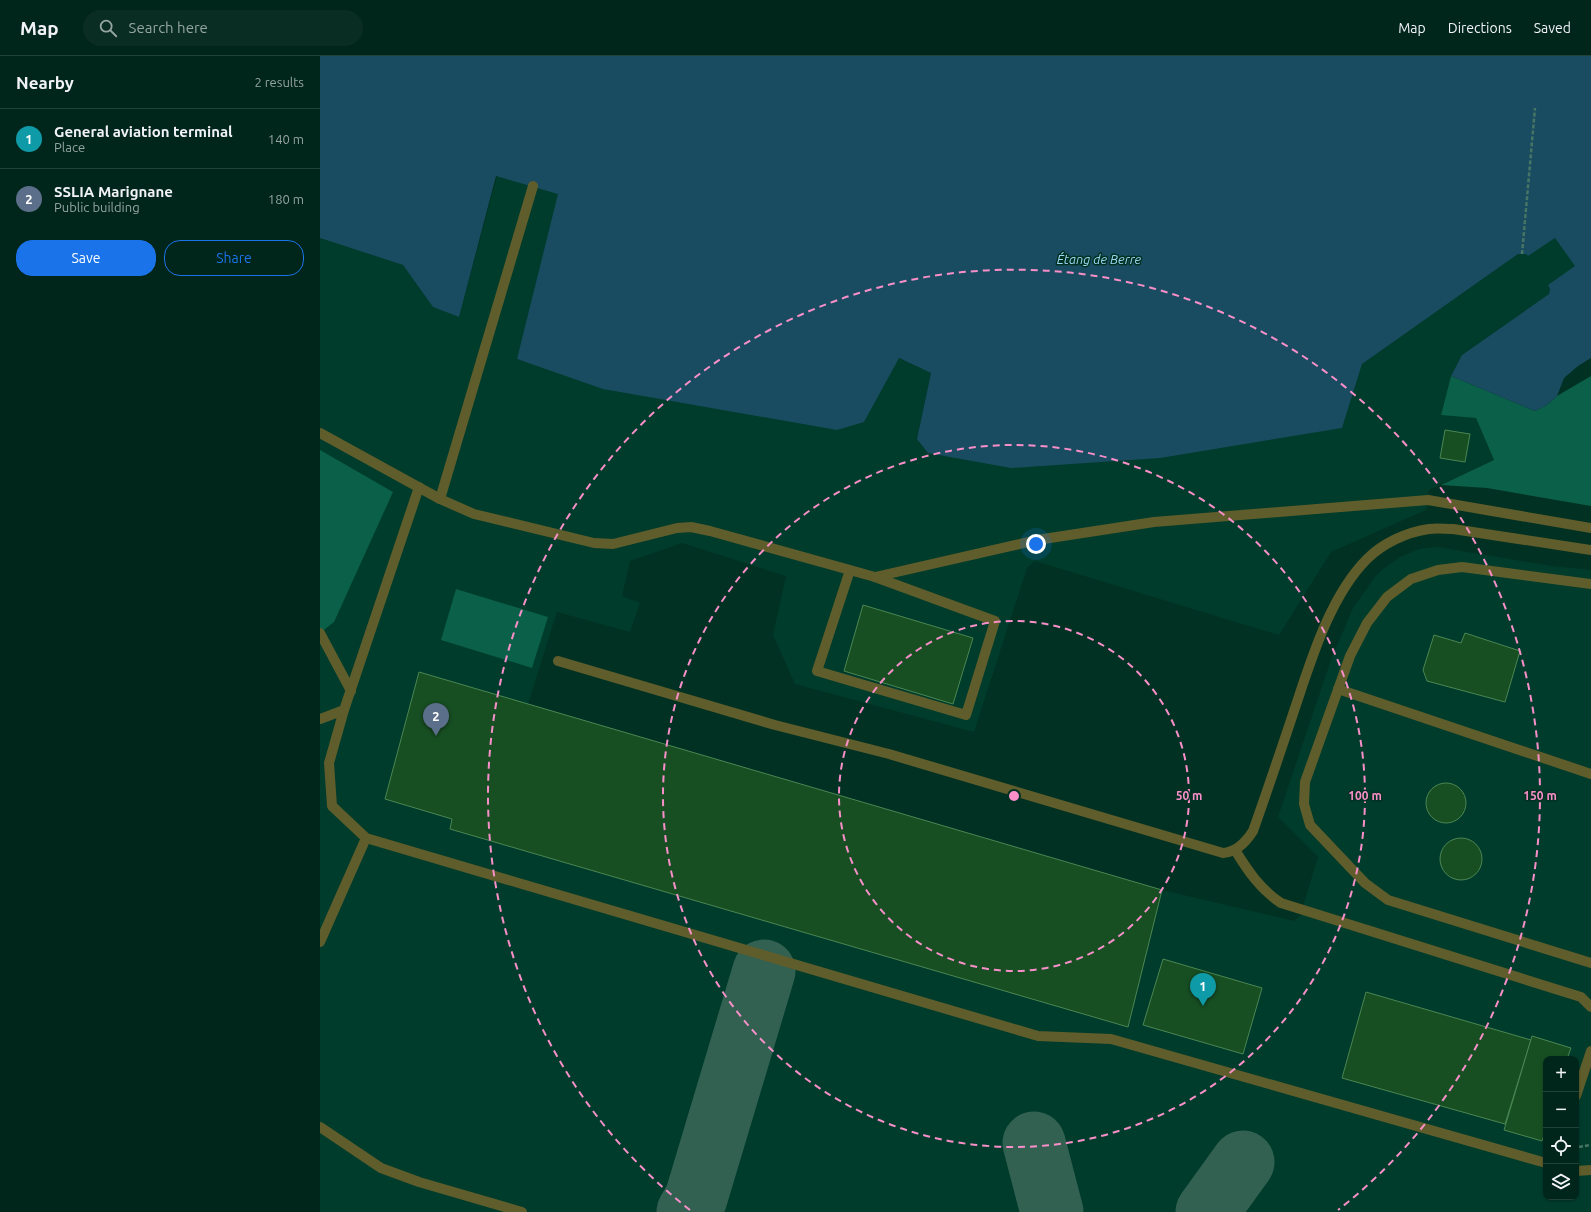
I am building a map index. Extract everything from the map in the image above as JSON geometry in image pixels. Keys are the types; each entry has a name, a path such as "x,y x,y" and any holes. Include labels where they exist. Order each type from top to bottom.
{"street":[{"path":"440,499 533,186"},
{"path":"320,433 440,499 474,514 594,543 613,544 677,528 691,527 710,531 850,570 875,577 996,621 966,715 817,671 850,570"},
{"path":"419,487 350,691 329,763 332,806 366,838 1038,1036 1111,1039 1543,1162"},
{"path":"875,577 1037,540 1116,527 1162,521 1428,500 1591,528"},
{"path":"558,661 775,725 889,754 1223,853 1229,853 1242,845 1253,831 1316,646 1344,590 1368,559 1385,546 1408,534 1430,529 1453,529 1591,550"},
{"path":"1591,584 1462,567 1438,570 1411,579 1387,597 1367,623 1350,656 1305,782 1304,804 1310,825 1365,884 1388,900 1591,963"},
{"path":"320,632 350,691"},
{"path":"1338,689 1591,774"},
{"path":"320,719 344,710"},
{"path":"320,942 366,838"},
{"path":"1235,850 1254,880 1268,895 1280,903 1581,997 1591,1007"},
{"path":"1577,1092 1591,1051"},
{"path":"320,1127 381,1168 419,1182 522,1212"},
{"path":"1579,1171 1591,1170"}],"path":[{"path":"1522,254 1535,108"},
{"path":"1579,1147 1591,1145"}],"shaded area":[{"path":"497,176 559,194 517,360 864,422 898,358 931,373 917,439 1342,428 1362,364 1518,254 1526,254 1528,256 1555,238 1576,266 1548,285 1550,289 1549,294 1462,355 1451,376 1441,414 1476,418 1494,460 1429,490 1426,510 1331,552 1279,635 1035,561 1027,568 974,732 795,684 773,635 786,576 682,543 630,561 622,596 640,603 630,632 557,612 528,704 1162,890 1294,921 1300,916 1318,857 1278,817 1332,657 1353,608 1375,577 1383,569 1400,557 1419,549 1437,547 1551,566 1591,570 1591,1212 320,1212 320,238 403,265 433,307 459,317"},
{"path":"1451,376 1535,411 1547,405 1557,396 1591,376 1591,506 1487,488 1441,485 1494,460 1476,418 1441,415"},
{"path":"320,450 393,492 334,622 320,633"},
{"path":"456,589 548,617 532,668 441,640"}],"water":[{"name":"Étang de Berre","path":"320,56 1591,56 1591,358 1578,366 1564,378 1557,396 1547,405 1535,411 1451,376 1462,355 1549,294 1550,289 1548,285 1575,266 1555,238 1528,256 1526,254 1518,254 1362,364 1342,428 1160,458 1011,468 928,453 917,439 931,373 899,358 864,422 837,430 603,389 517,359 558,194 496,176 459,317 433,307 403,265 320,238"}],"building":[{"path":"1445,430 1470,434 1465,462 1440,458"},
{"path":"863,605 973,638 953,704 844,671"},
{"path":"1465,633 1520,651 1505,702 1427,681 1423,670 1434,635 1461,643"},
{"path":"419,672 1162,890 1128,1027 450,829 452,819 385,799"},
{"path":"1450,783 1457,786 1463,792 1466,803 1465,811 1457,820 1450,823 1442,823 1435,820 1427,811 1426,799 1429,792 1438,784"},
{"path":"1461,838 1476,844 1482,859 1476,874 1461,880 1446,874 1440,859 1446,844"},
{"path":"1163,959 1262,988 1243,1054 1143,1025"},
{"path":"1366,992 1531,1040 1505,1124 1342,1078"},
{"path":"1532,1036 1571,1048 1568,1056 1543,1056 1542,1141 1504,1130"}],"taxiway":[{"path":"688,1212 696,1198 764,971"},
{"path":"1034,1143 1052,1212"},
{"path":"1207,1212 1243,1162"}],"place":[{"name":"SSLIA Marignane","path":"436,736"},
{"name":"General aviation terminal","path":"1203,1006"}]}
